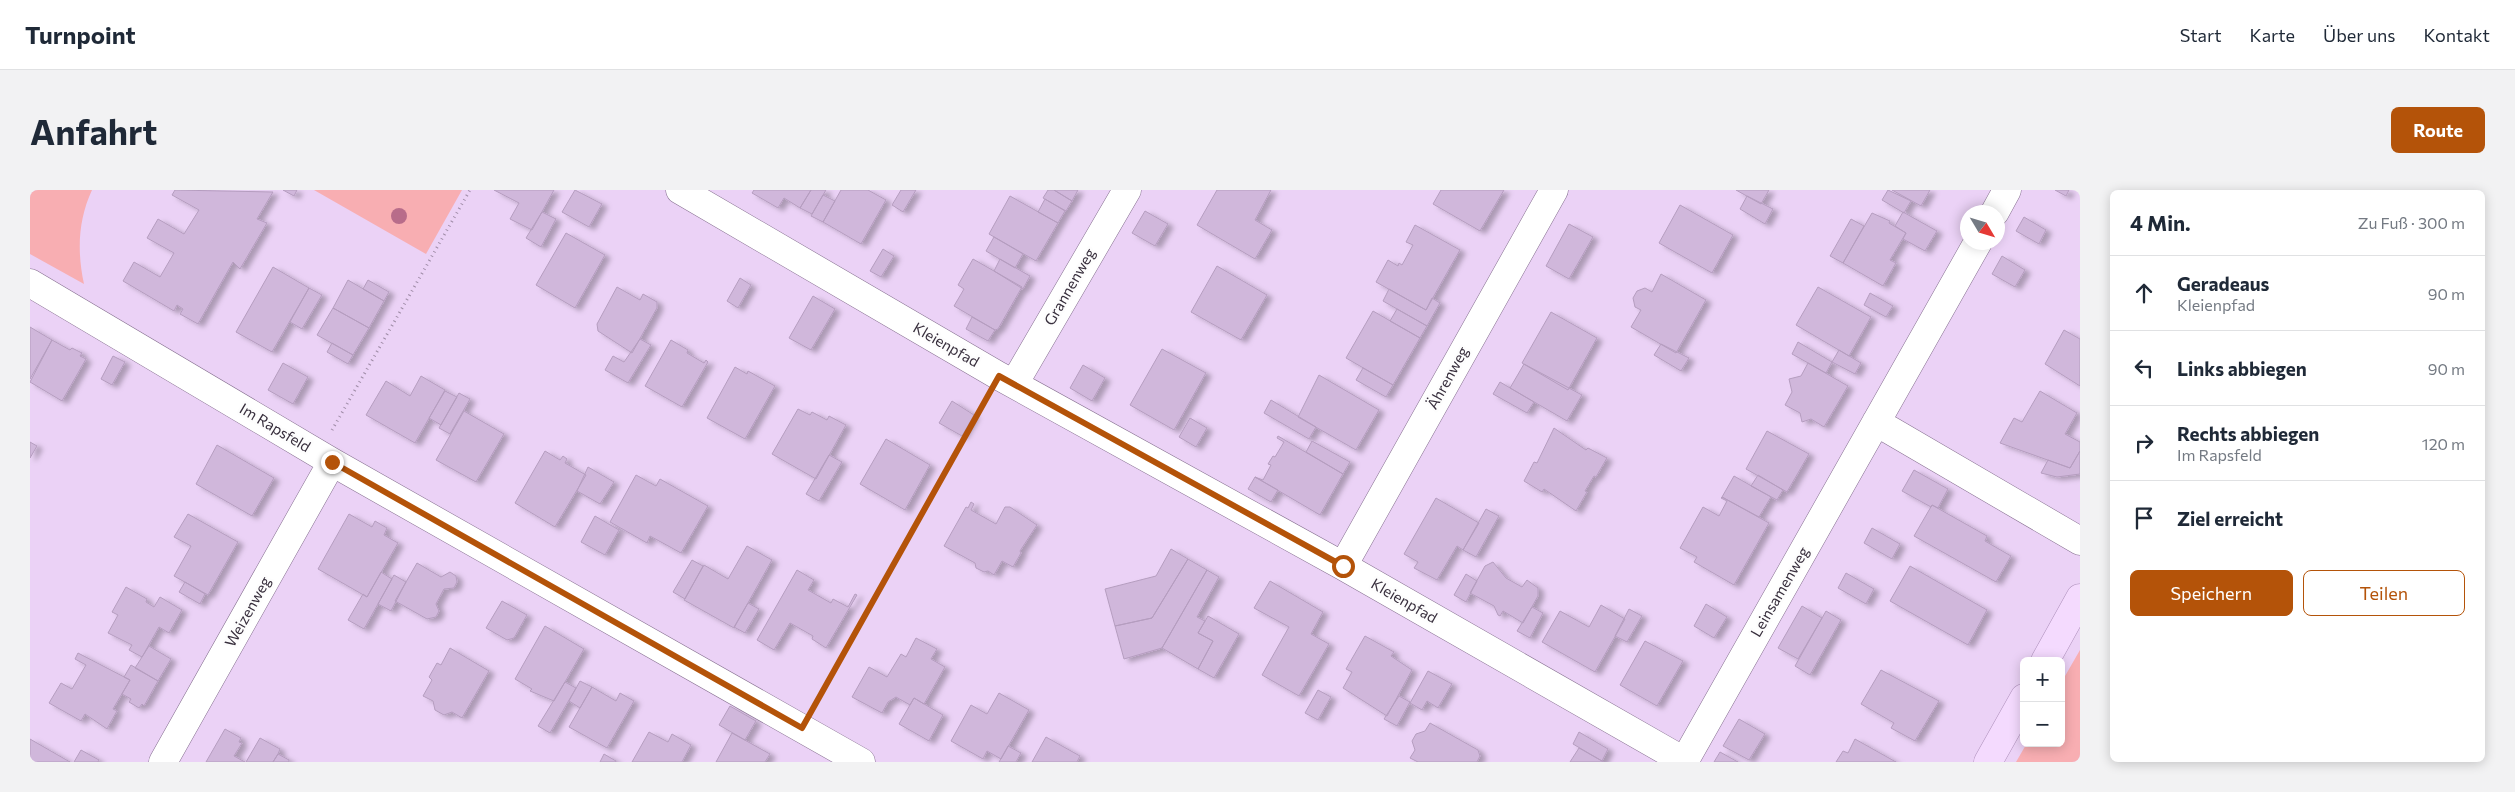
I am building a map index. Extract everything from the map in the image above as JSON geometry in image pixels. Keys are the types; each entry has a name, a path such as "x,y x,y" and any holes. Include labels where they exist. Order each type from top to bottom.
{"main road":[{"path":"2047,657 2080,598"},
{"path":"1988,762 2022,702"}],"street":[{"name":"Grannenweg","path":"1006,380 1127,190"},
{"name":"Ährenweg","path":"1343,566 1554,190"},
{"path":"1999,205 2007,190"},
{"name":"Kleienpfad","path":"688,192 1006,380 1343,566 1684,761"},
{"name":"Leinsamenweg","path":"1684,761 1973,250"},
{"name":"Im Rapsfeld","path":"30,283 325,458 861,762"},
{"path":"1876,422 2080,541"},
{"name":"Weizenweg","path":"163,762 325,458"}],"path":[{"path":"325,458 470,190"},
{"path":"802,728 1006,380"}],"shaded area":[{"path":"30,190 92,190 81,224 80,260 84,284 30,254"},
{"path":"314,190 462,190 426,254"},
{"path":"2080,650 2080,762 2016,762 2025,747 2065,747 2065,676"}],"building":[{"path":"175,190 273,192 257,219 267,223 240,269 233,262 198,324 180,314 183,309 177,305 174,311 123,281 134,262 160,277 174,253 147,238 158,219 184,234 199,210 172,195"},
{"path":"283,190 297,190 294,196"},
{"path":"494,190 554,190 532,230 510,219 519,203"},
{"path":"575,190 602,204 589,227 562,212"},
{"path":"754,190 811,190 800,208 784,198 778,208 752,193"},
{"path":"811,190 826,190 812,214 800,208"},
{"path":"841,190 868,190 886,200 861,244 823,222"},
{"path":"901,190 916,190 903,212 892,205"},
{"path":"1048,190 1054,190 1072,201 1066,211 1043,198"},
{"path":"1054,190 1078,190 1072,201"},
{"path":"1217,190 1271,190 1255,220 1272,230 1255,259 1197,225"},
{"path":"1441,190 1504,190 1480,231 1433,204"},
{"path":"1736,190 1769,190 1761,204"},
{"path":"1888,190 1911,201 1904,213 1882,200"},
{"path":"1892,190 1930,190 1921,206"},
{"path":"2055,190 2069,190 2066,196"},
{"path":"823,195 835,201 823,222 811,216"},
{"path":"1010,196 1058,223 1036,261 989,234"},
{"path":"1747,196 1773,209 1765,224 1740,209"},
{"path":"1045,199 1065,211 1058,223 1038,212"},
{"path":"1680,205 1733,235 1712,273 1659,243"},
{"path":"1145,211 1168,224 1155,246 1132,233"},
{"path":"542,212 556,219 541,247 526,238"},
{"path":"1903,212 1937,231 1925,251 1903,239 1906,233 1895,226"},
{"path":"1872,213 1890,221 1889,223 1906,233 1890,260 1896,263 1883,286 1843,263"},
{"path":"2024,217 2046,230 2039,244 2016,231"},
{"path":"1851,219 1864,226 1843,263 1830,256"},
{"path":"1569,224 1593,237 1569,279 1546,266"},
{"path":"1415,225 1460,250 1426,310 1376,282 1388,260 1398,266 1399,263 1402,265 1413,245 1406,242"},
{"path":"566,233 605,255 575,308 536,285"},
{"path":"994,237 1023,254 1015,268 986,251"},
{"path":"883,249 894,256 881,277 870,271"},
{"path":"2002,256 2025,270 2015,287 1992,274"},
{"path":"973,259 1022,287 998,329 995,330 954,306 964,289 958,285"},
{"path":"1000,259 1030,276 1023,289 994,271"},
{"path":"1217,266 1267,295 1241,340 1191,312"},
{"path":"273,267 309,288 272,352 236,332"},
{"path":"1661,274 1706,300 1676,353 1631,327 1641,310 1635,307 1633,298 1637,291 1645,288 1652,292"},
{"path":"740,278 751,285 738,308 727,301"},
{"path":"348,280 384,301 369,328 333,308"},
{"path":"368,280 389,292 384,301 363,289"},
{"path":"617,287 640,300 643,294 657,302 657,308 632,353 598,331 597,324"},
{"path":"1818,287 1871,317 1849,356 1796,325"},
{"path":"309,288 322,295 302,329 290,322"},
{"path":"1389,289 1426,310 1432,298 1440,303 1427,326 1383,301"},
{"path":"1870,293 1893,306 1886,317 1864,305"},
{"path":"813,296 835,309 811,350 789,338"},
{"path":"333,308 369,328 353,355 317,335"},
{"path":"1397,309 1427,326 1420,338 1390,321"},
{"path":"1373,311 1420,338 1393,385 1346,358"},
{"path":"1551,312 1597,338 1568,390 1522,363"},
{"path":"972,317 995,330 988,341 966,329"},
{"path":"30,327 52,340 30,379"},
{"path":"2064,330 2080,339 2080,386 2045,364"},
{"path":"640,339 651,345 628,383 605,370 613,356 624,362"},
{"path":"52,340 70,350 72,348 82,353 80,356 86,359 62,401 30,382"},
{"path":"671,340 688,350 687,353 704,363 706,360 708,362 682,407 645,386"},
{"path":"1798,342 1832,362 1826,373 1792,354"},
{"path":"332,343 353,355 348,364 327,352"},
{"path":"1661,344 1689,358 1681,371 1654,355"},
{"path":"1162,349 1206,373 1174,430 1130,405"},
{"path":"1839,350 1861,363 1855,374 1832,362"},
{"path":"113,356 125,362 112,385 101,379"},
{"path":"283,363 308,377 293,404 268,390"},
{"path":"1808,363 1848,386 1824,427 1811,419 1802,422 1800,413 1785,405 1792,392 1789,379 1801,376"},
{"path":"1524,364 1582,395 1567,421 1510,388"},
{"path":"1083,365 1105,378 1092,401 1070,388"},
{"path":"735,367 747,374 748,371 775,386 745,439 707,418"},
{"path":"1363,368 1393,385 1386,397 1356,380"},
{"path":"1319,375 1379,410 1356,450 1298,417"},
{"path":"421,376 445,390 415,443 366,415 386,381 410,396"},
{"path":"1500,382 1534,402 1527,413 1493,394"},
{"path":"445,391 457,397 441,425 429,418"},
{"path":"2040,391 2077,413 2065,434 2080,442 2080,451 2070,468 2000,443 2014,418 2022,422"},
{"path":"459,393 470,399 450,434 439,428"},
{"path":"1271,400 1316,427 1309,439 1264,413"},
{"path":"952,401 974,415 962,436 939,423"},
{"path":"798,409 810,415 812,412 827,420 829,416 846,425 816,479 772,454"},
{"path":"464,411 504,434 476,482 436,460"},
{"path":"1190,418 1207,428 1196,447 1179,437"},
{"path":"1554,428 1586,450 1588,448 1607,458 1585,491 1587,492 1576,511 1544,489 1542,492 1524,481 1534,462 1537,463"},
{"path":"1767,431 1809,454 1787,492 1746,469"},
{"path":"1278,436 1343,474 1320,515 1255,477 1263,480 1271,465 1268,464 1273,456 1275,457 1284,442 1277,438"},
{"path":"886,439 930,465 905,510 860,484"},
{"path":"1312,441 1350,462 1343,474 1306,452"},
{"path":"30,442 37,446 30,458"},
{"path":"217,445 274,478 252,516 196,484"},
{"path":"545,451 560,460 563,456 567,459 565,463 586,475 555,527 515,503"},
{"path":"2080,451 2080,474 2057,477 2041,473 2048,460 2070,468"},
{"path":"829,455 842,462 819,501 806,494"},
{"path":"588,467 614,482 600,504 577,491"},
{"path":"1914,470 1948,489 1938,508 1932,505 1931,507 1902,491"},
{"path":"636,475 656,486 660,479 708,506 681,553 650,536 647,543 610,522"},
{"path":"1758,475 1783,490 1777,500 1751,486"},
{"path":"1734,476 1771,497 1759,517 1722,497"},
{"path":"1255,477 1278,490 1271,502 1248,489"},
{"path":"1722,497 1769,523 1734,585 1694,562 1697,557 1680,548 1703,507 1719,516 1727,501"},
{"path":"1436,498 1479,523 1463,550 1457,546 1437,580 1414,568 1418,562 1404,554"},
{"path":"971,502 974,504 971,510 996,524 1005,507 1010,507 1037,525 1020,551 1021,553 1013,567 1002,561 994,575 988,571 984,572 976,568 975,563 944,546 966,507 968,508"},
{"path":"1932,505 1987,536 1985,541 2011,556 1996,582 1914,536"},
{"path":"1486,509 1499,516 1476,557 1463,550"},
{"path":"188,514 238,542 208,595 174,576 191,546 174,537"},
{"path":"349,514 372,527 375,521 387,528 384,535 398,543 367,597 318,569"},
{"path":"595,516 619,530 605,555 581,542"},
{"path":"1872,528 1900,544 1892,559 1864,543"},
{"path":"747,546 772,560 734,628 684,600 704,565 728,579"},
{"path":"1171,549 1188,559 1152,618 1115,626 1105,589 1156,576"},
{"path":"1188,559 1207,570 1162,648 1124,659 1115,626 1152,618"},
{"path":"692,560 703,566 685,599 673,592"},
{"path":"1493,562 1506,578 1522,587 1527,580 1538,588 1538,596 1523,623 1503,611 1500,616 1498,615 1494,606 1470,593 1485,566"},
{"path":"417,563 441,577 450,572 456,576 457,582 454,588 444,589 436,604 439,611 436,617 427,619 395,601"},
{"path":"1910,566 1987,610 1968,645 1890,601"},
{"path":"797,570 814,580 808,590 831,603 833,599 848,607 855,594 857,595 826,648 812,639 813,636 790,623 774,650 757,640"},
{"path":"1207,570 1219,577 1197,617 1205,621 1198,633 1213,641 1198,669 1162,648"},
{"path":"381,572 392,579 364,629 348,620 363,594 367,597"},
{"path":"1846,573 1874,589 1866,604 1838,588"},
{"path":"1466,574 1477,581 1466,602 1454,595"},
{"path":"394,575 406,582 391,611 378,604"},
{"path":"1270,581 1323,612 1311,634 1329,644 1299,696 1262,675 1289,627 1254,608"},
{"path":"185,582 205,594 200,604 179,592"},
{"path":"126,587 147,599 146,602 154,607 160,597 182,610 169,633 159,627 142,657 129,650 132,645 108,633 118,615 112,612"},
{"path":"502,601 527,615 514,638 507,640 486,628"},
{"path":"748,603 759,609 745,633 734,627"},
{"path":"1706,604 1727,617 1714,638 1694,626"},
{"path":"1601,605 1625,619 1595,672 1542,642 1560,611 1589,627"},
{"path":"1802,606 1822,618 1798,659 1778,648"},
{"path":"1532,607 1543,613 1530,638 1517,631"},
{"path":"1629,609 1642,616 1627,642 1615,636"},
{"path":"1826,611 1841,620 1810,675 1795,666"},
{"path":"1208,616 1239,634 1214,678 1198,669 1213,641 1198,633"},
{"path":"545,626 584,649 554,701 530,691 532,689 515,679"},
{"path":"1365,636 1394,652 1391,656 1412,670 1387,716 1343,688 1352,672 1346,669"},
{"path":"916,638 937,649 931,659 945,667 924,704 914,698 910,705 896,697 888,702 882,713 852,697 869,667 887,677 901,654 906,657"},
{"path":"1645,641 1683,661 1657,706 1620,685"},
{"path":"149,646 171,659 158,681 135,668"},
{"path":"450,648 489,671 462,718 452,712 444,715 435,710 433,701 423,696 432,680 429,677 437,663 441,665"},
{"path":"78,653 130,680 113,709 117,711 107,729 85,714 81,721 49,703 61,683 72,689 86,665 75,659"},
{"path":"131,665 158,681 144,706 142,704 139,708 129,702 131,699 122,694 130,680 124,677"},
{"path":"1881,670 1939,701 1915,741 1891,728 1894,723 1861,704"},
{"path":"1428,671 1452,684 1438,708 1427,701 1422,710 1410,703"},
{"path":"580,681 592,687 580,708 569,701"},
{"path":"565,682 576,688 550,733 538,726"},
{"path":"592,687 616,701 620,693 634,701 607,748 569,727"},
{"path":"1318,690 1331,697 1318,720 1305,713"},
{"path":"999,693 1029,710 1001,759 987,751 983,759 951,741 971,705 987,714"},
{"path":"1399,696 1410,702 1397,726 1384,719"},
{"path":"914,698 943,715 929,741 899,724"},
{"path":"730,706 756,721 745,740 719,725"},
{"path":"1739,719 1765,734 1749,760 1723,746"},
{"path":"1430,723 1478,750 1480,756 1477,762 1418,762 1410,758 1415,750 1412,741 1416,734 1425,731"},
{"path":"225,729 241,738 239,742 242,743 234,756 245,762 206,762"},
{"path":"649,732 668,742 672,734 691,745 682,762 632,762"},
{"path":"1579,732 1608,749 1602,761 1573,744"},
{"path":"732,733 770,754 765,762 716,762"},
{"path":"1046,737 1080,756 1077,762 1032,762"},
{"path":"260,738 280,749 278,754 273,762 246,762"},
{"path":"30,739 70,762 30,762"},
{"path":"1855,739 1896,762 1836,762 1843,751 1848,753"},
{"path":"1008,746 1021,753 1016,762 999,762"},
{"path":"1579,748 1602,761 1604,762 1570,762"},
{"path":"81,750 99,760 98,762 74,762"},
{"path":"1720,752 1738,762 1714,762"},
{"path":"278,754 289,760 289,762 273,762"},
{"path":"604,754 616,761 616,762 600,762"}],"route":[{"path":"332,462 802,728 999,376 1343,566"}]}
